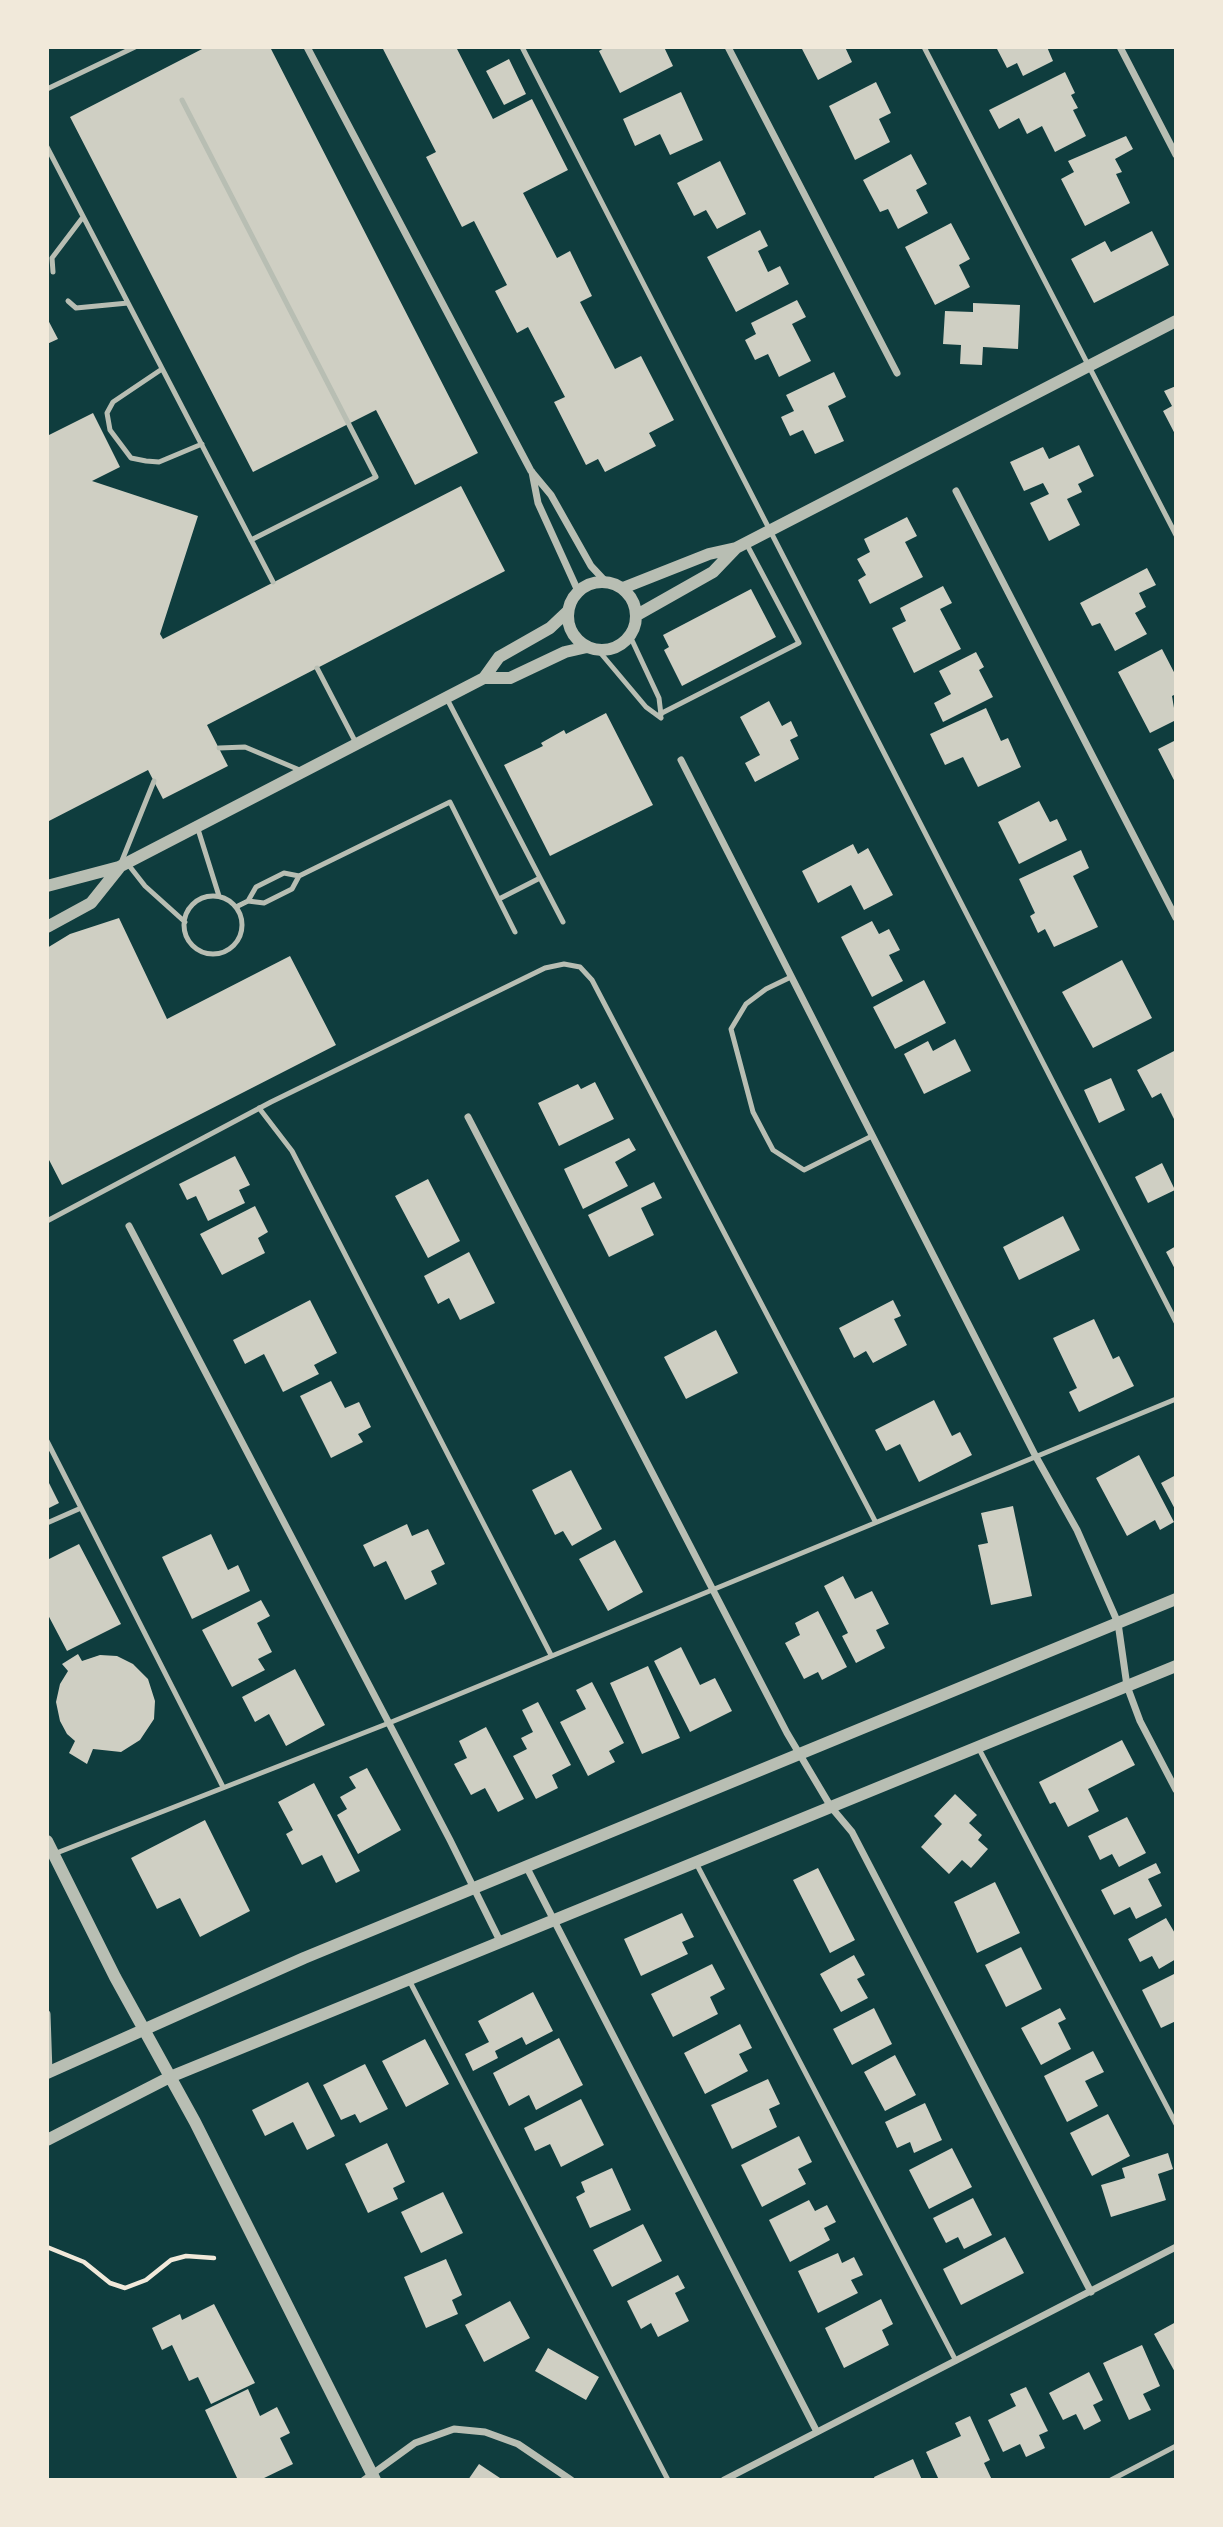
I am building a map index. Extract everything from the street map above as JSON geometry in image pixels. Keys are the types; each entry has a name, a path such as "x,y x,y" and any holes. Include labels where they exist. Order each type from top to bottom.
{"street":[{"path":"47,886 123,865 484,678 510,678 565,652 621,645 630,636 637,615 630,595 623,588 605,581 591,566 551,495 531,471 307,47"},
{"path":"728,47 897,373"},
{"path":"1120,47 1176,155"},
{"path":"623,588 709,554 741,545 1176,321"},
{"path":"531,471 538,503 578,592"},
{"path":"956,491 1176,918"},
{"path":"637,615 713,572 741,545"},
{"path":"484,678 499,657 550,628 568,611 578,592 586,586 605,581"},
{"path":"568,611 572,632 593,649"},
{"path":"681,760 1035,1455 1077,1530 1118,1623 1127,1686 1140,1721 1176,1790"},
{"path":"47,927 91,903 123,865"},
{"path":"468,1117 712,1589 800,1754 831,1807 852,1832 1091,2291"},
{"path":"129,1226 501,1943"},
{"path":"47,2014 48,2073 143,2028 526,1866 1176,1599"},
{"path":"47,2140 170,2077 1176,1666"},
{"path":"47,1841 170,2077 370,2478 415,2443 454,2429 485,2432 517,2444 571,2480"},
{"path":"526,1866 817,2432"},
{"path":"724,2480 1176,2247"}],"lane":[{"path":"47,89 135,47"},
{"path":"522,47 1176,1322"},
{"path":"924,47 1176,534"},
{"path":"182,100 376,477 251,540"},
{"path":"47,147 273,582"},
{"path":"53,272 52,258 83,217"},
{"path":"68,301 76,308 128,303"},
{"path":"162,369 113,402 107,413 110,430 131,458 146,461 159,462 202,444"},
{"path":"660,713 799,643 741,545"},
{"path":"593,649 646,707 661,718 659,698 630,636"},
{"path":"317,668 357,744"},
{"path":"446,697 563,922"},
{"path":"219,748 245,747 305,772"},
{"path":"153,782 123,865 184,922"},
{"path":"236,907 248,901 264,903 292,889 299,876 450,802 515,932"},
{"path":"197,825 219,896 236,907 243,924 237,942 222,953 212,955 194,947 185,931 184,922 192,905 200,899 219,896"},
{"path":"248,901 256,887 284,873 299,876"},
{"path":"499,899 540,878"},
{"path":"47,1221 259,1108 545,968 564,964 580,967 592,980 875,1521"},
{"path":"791,977 766,989 746,1004 731,1028 753,1112 773,1150 804,1170 872,1136"},
{"path":"259,1108 292,1151 551,1656"},
{"path":"54,1854 389,1723 1176,1399"},
{"path":"47,1441 223,1787"},
{"path":"47,1523 81,1508"},
{"path":"978,1747 1176,2124"},
{"path":"696,1863 956,2361"},
{"path":"410,1980 668,2480"},
{"path":"1111,2480 1176,2446"}],"path":[{"path":"47,2247 84,2262 110,2283 125,2288 146,2280 171,2260 186,2256 214,2258"}],"building":[{"path":"206,47 270,47 478,453 415,485 376,410 253,472 70,117"},
{"path":"382,47 456,47 493,119 532,99 568,170 523,193 557,258 570,251 592,296 580,302 615,369 641,356 674,420 649,433 656,446 605,472 598,459 586,465 554,402 565,397 528,327 517,333 495,291 507,285 474,221 462,227 426,157 436,152"},
{"path":"606,47 664,47 673,66 620,93 599,51"},
{"path":"801,47 845,47 852,62 818,80"},
{"path":"996,47 1047,47 1053,61 1023,76 1017,63 1007,68"},
{"path":"509,59 526,94 504,105 486,71"},
{"path":"1065,72 1075,93 1071,95 1078,108 1073,110 1086,136 1055,152 1042,126 1027,134 1019,118 999,129 989,110"},
{"path":"876,82 891,113 879,119 890,142 855,160 829,106"},
{"path":"681,92 703,140 670,155 660,134 635,146 623,119"},
{"path":"1126,136 1133,149 1115,159 1122,172 1116,174 1130,203 1085,226 1061,179 1074,172 1068,161"},
{"path":"911,154 927,184 916,190 928,213 898,229 888,209 880,212 863,180"},
{"path":"720,161 746,214 717,229 706,210 694,216 677,183"},
{"path":"951,223 970,259 959,265 970,287 935,305 905,247"},
{"path":"760,230 768,246 758,251 768,272 780,266 789,284 736,312 707,257"},
{"path":"1152,231 1169,265 1094,303 1071,259 1105,241 1111,252"},
{"path":"797,300 806,317 792,324 811,361 779,377 768,354 755,360 745,340 756,334 751,323"},
{"path":"973,303 1020,305 1018,349 983,347 982,365 960,364 961,345 943,344 945,311 973,312"},
{"path":"47,318 58,339 47,344"},
{"path":"834,372 846,397 828,406 844,441 815,454 803,430 790,436 781,417 794,411 786,395"},
{"path":"1176,386 1176,436 1163,411 1172,406 1164,391"},
{"path":"93,413 120,467 92,481 198,516 160,634 163,639 461,486 505,571 207,725 228,766 163,799 148,770 47,822 47,436"},
{"path":"1079,445 1094,476 1078,484 1082,492 1067,499 1080,525 1049,541 1030,503 1049,494 1043,483 1024,491 1010,462 1043,447 1049,459"},
{"path":"907,517 917,536 905,542 923,577 870,604 858,580 866,575 857,559 870,552 864,539"},
{"path":"1147,568 1156,585 1139,593 1146,607 1135,613 1147,634 1115,651 1100,623 1092,626 1080,603"},
{"path":"943,586 952,603 940,609 961,649 914,673 892,628 906,621 900,608"},
{"path":"751,589 776,637 682,686 664,650 669,647 663,635"},
{"path":"1162,649 1176,676 1176,694 1172,696 1176,720 1150,733 1118,672"},
{"path":"976,652 984,667 979,670 993,697 943,722 934,703 951,694 939,671"},
{"path":"769,701 782,726 791,721 798,736 790,740 799,759 755,782 745,763 760,755 740,717"},
{"path":"986,708 1001,741 1008,738 1021,767 978,787 963,757 945,765 930,734"},
{"path":"606,713 653,805 550,856 504,765 543,746 541,743 564,730 566,734"},
{"path":"1176,740 1176,784 1158,749"},
{"path":"1039,801 1050,822 1057,819 1067,840 1019,864 998,822"},
{"path":"853,844 858,854 868,848 893,895 864,910 851,885 818,903 802,871"},
{"path":"1081,850 1089,868 1073,876 1098,927 1054,947 1045,929 1038,933 1030,916 1035,913 1019,879"},
{"path":"119,918 167,1019 290,956 336,1045 62,1185 47,1156 47,948 70,934"},
{"path":"872,921 879,934 889,929 900,950 889,955 903,981 872,997 841,937"},
{"path":"1122,960 1152,1018 1093,1048 1062,992"},
{"path":"924,980 946,1023 895,1049 873,1007"},
{"path":"955,1039 971,1071 924,1094 904,1054 928,1041 933,1051"},
{"path":"1176,1050 1174,1119 1161,1093 1152,1098 1137,1070"},
{"path":"1111,1078 1125,1110 1099,1123 1084,1090"},
{"path":"595,1082 614,1119 559,1146 538,1103 578,1084 581,1089"},
{"path":"629,1138 636,1150 615,1162 628,1186 583,1209 564,1169"},
{"path":"235,1156 250,1185 239,1190 245,1203 208,1221 196,1196 187,1200 179,1184"},
{"path":"1162,1163 1175,1190 1148,1203 1135,1177"},
{"path":"428,1179 460,1241 428,1258 395,1196"},
{"path":"654,1182 662,1198 641,1208 654,1235 609,1257 588,1215"},
{"path":"255,1206 268,1232 258,1238 265,1253 222,1275 200,1234"},
{"path":"1063,1216 1080,1250 1019,1280 1003,1247"},
{"path":"1176,1246 1176,1271 1166,1252"},
{"path":"469,1252 495,1303 460,1320 449,1298 438,1304 424,1276"},
{"path":"310,1300 337,1353 314,1365 319,1374 283,1392 264,1354 245,1364 233,1340"},
{"path":"893,1300 901,1316 894,1319 907,1345 873,1363 866,1351 854,1358 839,1328"},
{"path":"1094,1319 1113,1359 1119,1356 1134,1386 1079,1412 1069,1392 1077,1388 1053,1338"},
{"path":"716,1330 738,1373 686,1399 664,1357"},
{"path":"331,1381 345,1408 359,1402 371,1427 358,1434 363,1442 331,1458 300,1396"},
{"path":"934,1400 952,1436 960,1432 972,1455 919,1482 900,1444 886,1451 875,1430"},
{"path":"1139,1455 1174,1522 1160,1530 1155,1520 1127,1536 1096,1478"},
{"path":"571,1470 602,1529 572,1546 563,1531 555,1535 532,1490"},
{"path":"1176,1475 1176,1511 1161,1483"},
{"path":"47,1479 59,1503 47,1509"},
{"path":"1013,1506 1032,1596 991,1605 978,1545 988,1543 981,1513"},
{"path":"407,1524 412,1536 428,1529 445,1564 431,1571 437,1584 405,1600 386,1561 374,1567 363,1545"},
{"path":"211,1534 228,1570 238,1565 250,1591 192,1619 162,1557"},
{"path":"615,1540 643,1592 608,1611 579,1559"},
{"path":"79,1544 121,1624 67,1651 47,1613 47,1560"},
{"path":"843,1576 855,1599 872,1591 889,1624 876,1630 885,1648 856,1663 842,1636 848,1633 824,1586"},
{"path":"261,1600 270,1616 257,1623 272,1652 258,1659 265,1670 232,1687 202,1630"},
{"path":"818,1611 847,1667 822,1680 818,1672 804,1679 785,1643 800,1635 795,1623"},
{"path":"681,1647 700,1685 715,1678 732,1711 690,1732 654,1661"},
{"path":"78,1654 82,1661 100,1655 117,1656 133,1664 148,1679 155,1701 154,1719 140,1740 121,1752 93,1749 87,1764 69,1753 75,1741 67,1734 60,1721 56,1702 60,1684 68,1671 62,1664"},
{"path":"648,1666 680,1738 642,1754 610,1683"},
{"path":"295,1669 325,1725 286,1746 269,1714 255,1722 242,1697"},
{"path":"592,1682 624,1743 609,1751 615,1762 588,1776 560,1722 586,1709 576,1690"},
{"path":"538,1702 571,1765 552,1775 558,1788 536,1799 513,1756 527,1749 521,1738 533,1732 522,1710"},
{"path":"486,1727 524,1799 498,1812 485,1788 471,1795 454,1764 467,1758 459,1741"},
{"path":"1122,1740 1135,1765 1088,1789 1099,1811 1068,1827 1055,1802 1050,1804 1039,1782"},
{"path":"367,1768 401,1830 358,1854 337,1815 347,1809 340,1797 356,1788 349,1777"},
{"path":"314,1783 360,1871 336,1883 322,1855 302,1865 286,1834 293,1830 278,1802"},
{"path":"955,1794 977,1815 969,1823 982,1835 978,1840 988,1849 971,1868 962,1860 949,1874 921,1847 942,1824 934,1816"},
{"path":"1127,1817 1146,1853 1119,1867 1112,1854 1100,1860 1088,1836"},
{"path":"205,1820 250,1911 200,1937 180,1898 157,1909 131,1858"},
{"path":"1156,1863 1161,1873 1148,1879 1162,1906 1136,1919 1130,1907 1114,1915 1101,1890"},
{"path":"818,1868 855,1940 830,1953 793,1880"},
{"path":"995,1882 1020,1933 977,1953 954,1902"},
{"path":"682,1913 694,1937 682,1942 688,1954 641,1976 624,1939"},
{"path":"1166,1918 1176,1935 1176,1959 1159,1969 1152,1956 1140,1962 1128,1939"},
{"path":"1021,1947 1042,1989 1006,2007 985,1965"},
{"path":"854,1955 865,1975 857,1979 868,1998 841,2012 820,1974"},
{"path":"712,1964 725,1989 710,1997 718,2014 673,2037 651,1994"},
{"path":"1176,1973 1176,2021 1161,2028 1142,1990"},
{"path":"533,1992 553,2031 526,2045 522,2037 495,2051 498,2058 473,2071 465,2054 489,2042 478,2021"},
{"path":"874,2008 892,2044 852,2065 833,2029"},
{"path":"1060,2008 1066,2019 1058,2023 1071,2049 1041,2065 1021,2028"},
{"path":"740,2024 752,2048 739,2054 748,2071 705,2094 684,2053"},
{"path":"559,2038 583,2085 536,2110 529,2095 509,2106 493,2073"},
{"path":"425,2039 449,2084 406,2107 382,2061"},
{"path":"1093,2051 1104,2072 1085,2081 1098,2106 1067,2122 1044,2076"},
{"path":"895,2055 916,2095 885,2111 864,2072"},
{"path":"365,2064 388,2109 360,2123 355,2114 341,2120 323,2085"},
{"path":"768,2079 780,2104 769,2109 777,2127 732,2149 711,2105"},
{"path":"308,2082 335,2136 307,2150 293,2122 265,2136 252,2110"},
{"path":"581,2099 604,2145 561,2167 550,2144 535,2151 524,2128"},
{"path":"925,2103 942,2140 914,2153 910,2142 897,2148 885,2122"},
{"path":"1108,2114 1130,2156 1092,2176 1070,2133"},
{"path":"799,2136 812,2162 798,2169 806,2184 762,2207 741,2165"},
{"path":"387,2143 405,2182 393,2188 398,2199 368,2213 345,2164"},
{"path":"952,2148 972,2187 929,2209 909,2170"},
{"path":"1168,2153 1173,2169 1158,2174 1166,2200 1111,2217 1101,2185 1125,2178 1122,2168"},
{"path":"612,2168 631,2210 590,2228 576,2197 585,2192 581,2182"},
{"path":"443,2192 463,2233 421,2253 401,2212"},
{"path":"973,2198 992,2235 964,2249 958,2237 946,2243 933,2218"},
{"path":"809,2200 815,2211 827,2205 836,2222 824,2228 830,2240 790,2262 769,2220"},
{"path":"643,2224 662,2261 612,2287 593,2250"},
{"path":"1005,2237 1024,2273 961,2305 943,2269"},
{"path":"838,2253 842,2263 854,2257 863,2275 851,2280 858,2293 818,2313 798,2271"},
{"path":"446,2259 462,2295 452,2300 458,2314 426,2328 404,2277"},
{"path":"678,2275 685,2288 675,2293 689,2321 658,2337 651,2323 641,2329 627,2301"},
{"path":"881,2299 893,2324 882,2330 889,2345 844,2368 825,2328"},
{"path":"510,2301 530,2338 484,2362 465,2325"},
{"path":"214,2304 255,2383 211,2404 198,2377 189,2381 172,2345 162,2350 152,2328 180,2314 182,2320"},
{"path":"1176,2322 1176,2374 1154,2334"},
{"path":"1142,2345 1160,2386 1143,2394 1151,2410 1129,2420 1103,2363"},
{"path":"548,2348 599,2377 586,2400 535,2371"},
{"path":"1089,2372 1103,2400 1093,2405 1101,2421 1084,2430 1076,2414 1063,2420 1049,2393"},
{"path":"1026,2387 1048,2431 1039,2435 1045,2448 1026,2457 1020,2444 1003,2452 988,2420 1016,2406 1010,2394"},
{"path":"248,2389 260,2416 277,2407 290,2433 280,2438 293,2464 260,2480 238,2480 205,2410"},
{"path":"970,2416 990,2460 984,2463 992,2480 939,2480 926,2452 961,2436 955,2423"},
{"path":"913,2459 922,2480 875,2480 874,2477"},
{"path":"479,2464 503,2480 468,2480"}]}
